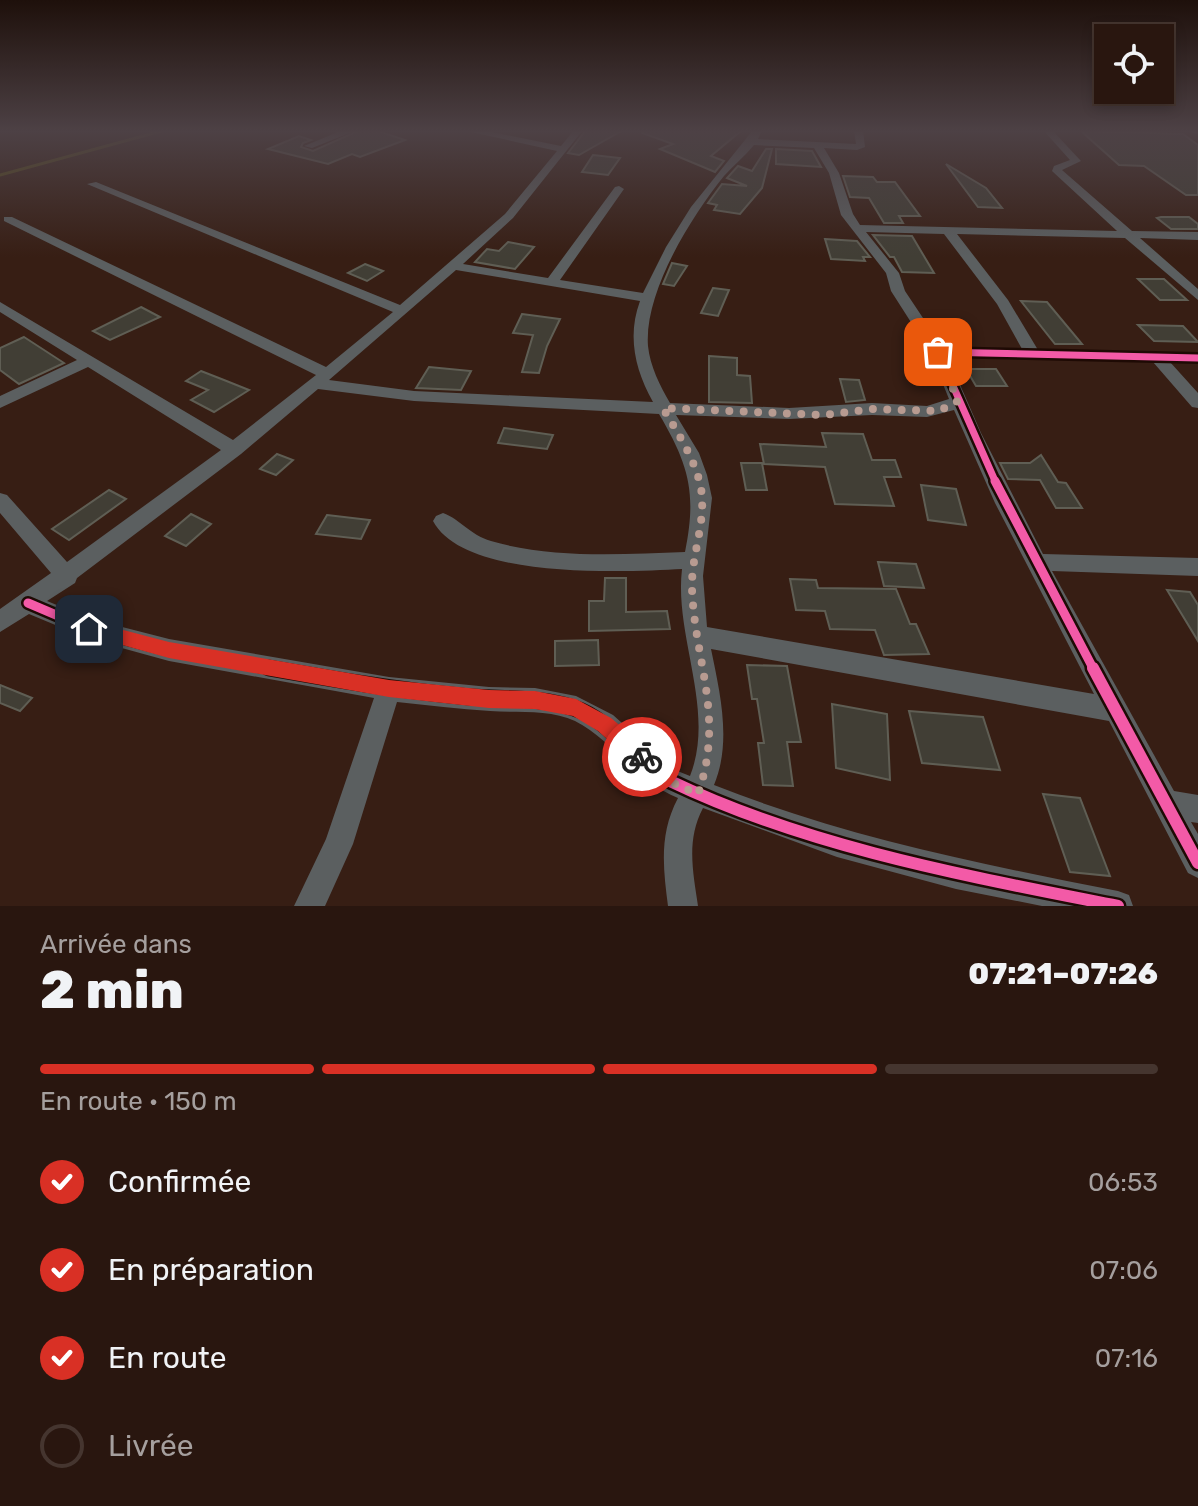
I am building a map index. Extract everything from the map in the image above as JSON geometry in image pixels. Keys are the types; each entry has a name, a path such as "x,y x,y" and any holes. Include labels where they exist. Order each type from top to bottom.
{"street":[{"path":"0,622 67,577 323,379 518,207 544,172"},
{"path":"683,906 680,824 698,794 708,763 710,726 692,591 692,560 702,497 689,458 643,368 639,342 646,298 654,281 713,184 723,172"},
{"path":"834,172 847,215 892,273 898,291 938,352 999,490 1198,863"},
{"path":"1059,172 1132,234 1198,296"},
{"path":"92,184 402,311"},
{"path":"551,283 619,189"},
{"path":"8,219 160,290 323,379 414,396 824,415 872,409 939,411 958,401"},
{"path":"858,228 1198,236"},
{"path":"949,232 1003,303 1032,353"},
{"path":"453,266 646,298"},
{"path":"0,306 235,450"},
{"path":"938,352 1198,358"},
{"path":"1157,357 1198,403"},
{"path":"0,403 89,360"},
{"path":"0,500 67,577"},
{"path":"443,521 457,536 502,552 639,563 692,560"},
{"path":"1036,562 1198,567"},
{"path":"28,603 89,629 169,650 389,689 489,699 535,700 576,708 604,724 666,780 698,794 837,843 956,874 1118,906"},
{"path":"699,636 1116,710"},
{"path":"309,906 339,844 389,689"},
{"path":"1164,803 1198,809"}],"building":[{"path":"732,172 766,172 762,188 740,214 714,210 717,205 708,203 722,184 747,186 727,178"},
{"path":"952,172 960,172 986,188 1002,208 978,207"},
{"path":"1153,172 1198,172 1198,195 1186,195"},
{"path":"843,176 873,177 877,182 895,182 920,216 899,216 903,223 884,223 869,198 850,197"},
{"path":"1189,217 1198,224 1198,229 1171,229 1157,218"},
{"path":"873,235 912,236 934,273 902,272 894,257 890,257"},
{"path":"825,239 857,241 870,257 863,257 865,261 831,259"},
{"path":"508,242 534,247 515,269 475,262 487,249 499,251"},
{"path":"672,263 687,266 674,286 663,284"},
{"path":"365,264 383,271 367,281 348,273"},
{"path":"1138,279 1164,279 1187,300 1160,300"},
{"path":"713,288 729,290 718,316 701,313"},
{"path":"1021,301 1047,302 1082,344 1055,344"},
{"path":"141,307 160,317 110,340 93,331"},
{"path":"522,314 560,319 539,373 522,372 533,335 513,333"},
{"path":"1138,325 1183,326 1198,342 1154,341"},
{"path":"24,337 64,363 19,384 0,370 0,348"},
{"path":"709,356 737,358 737,375 750,376 752,403 709,402"},
{"path":"429,367 471,371 461,390 416,388"},
{"path":"966,369 996,369 1007,386 976,386"},
{"path":"201,371 249,390 214,412 191,400 208,390 186,381"},
{"path":"840,379 859,380 865,400 846,402"},
{"path":"504,428 553,435 547,449 498,443"},
{"path":"822,433 863,434 872,460 895,460 901,477 884,477 894,506 835,504 825,467 764,464 760,444 826,447"},
{"path":"277,454 293,460 276,475 260,469"},
{"path":"1041,455 1058,482 1066,483 1082,508 1056,508 1040,480 1008,479 1000,463 1030,463"},
{"path":"741,463 762,463 767,490 746,490"},
{"path":"921,485 956,489 966,525 928,520"},
{"path":"109,490 126,499 69,540 52,529"},
{"path":"191,514 211,524 186,546 165,536"},
{"path":"327,515 370,520 361,539 316,534"},
{"path":"878,562 916,564 924,588 884,586"},
{"path":"605,578 626,578 626,612 667,611 670,629 589,631 589,601 604,601"},
{"path":"790,579 816,580 818,588 896,589 910,624 916,624 929,654 884,655 875,630 830,629 825,611 796,610"},
{"path":"1167,590 1190,592 1198,605 1198,641"},
{"path":"598,640 599,665 555,666 555,641"},
{"path":"747,665 787,666 801,742 787,742 793,786 763,785 758,743 764,743 757,699 752,699"},
{"path":"0,685 32,698 20,711 0,703"},
{"path":"832,704 887,714 890,780 836,768"},
{"path":"909,711 983,717 1000,770 922,763"},
{"path":"1043,794 1080,798 1110,876 1070,872"}],"waterway":[{"path":"0,175 10,172"}],"cycle path":[{"path":"1198,358 938,352 1005,503 1198,863"},
{"path":"28,603 89,629 169,650 389,689 489,699 535,700 576,708 604,724 666,780 756,816 837,843 956,874 1118,906"}],"way so far":[{"path":"642,757 666,780 698,794 708,763 710,726 692,591 692,560 702,497 694,468 663,408 824,415 872,409 939,411 958,401 938,352"}],"route":[{"path":"89,629 169,650 389,689 489,699 535,700 576,708 604,724 642,757"}]}
